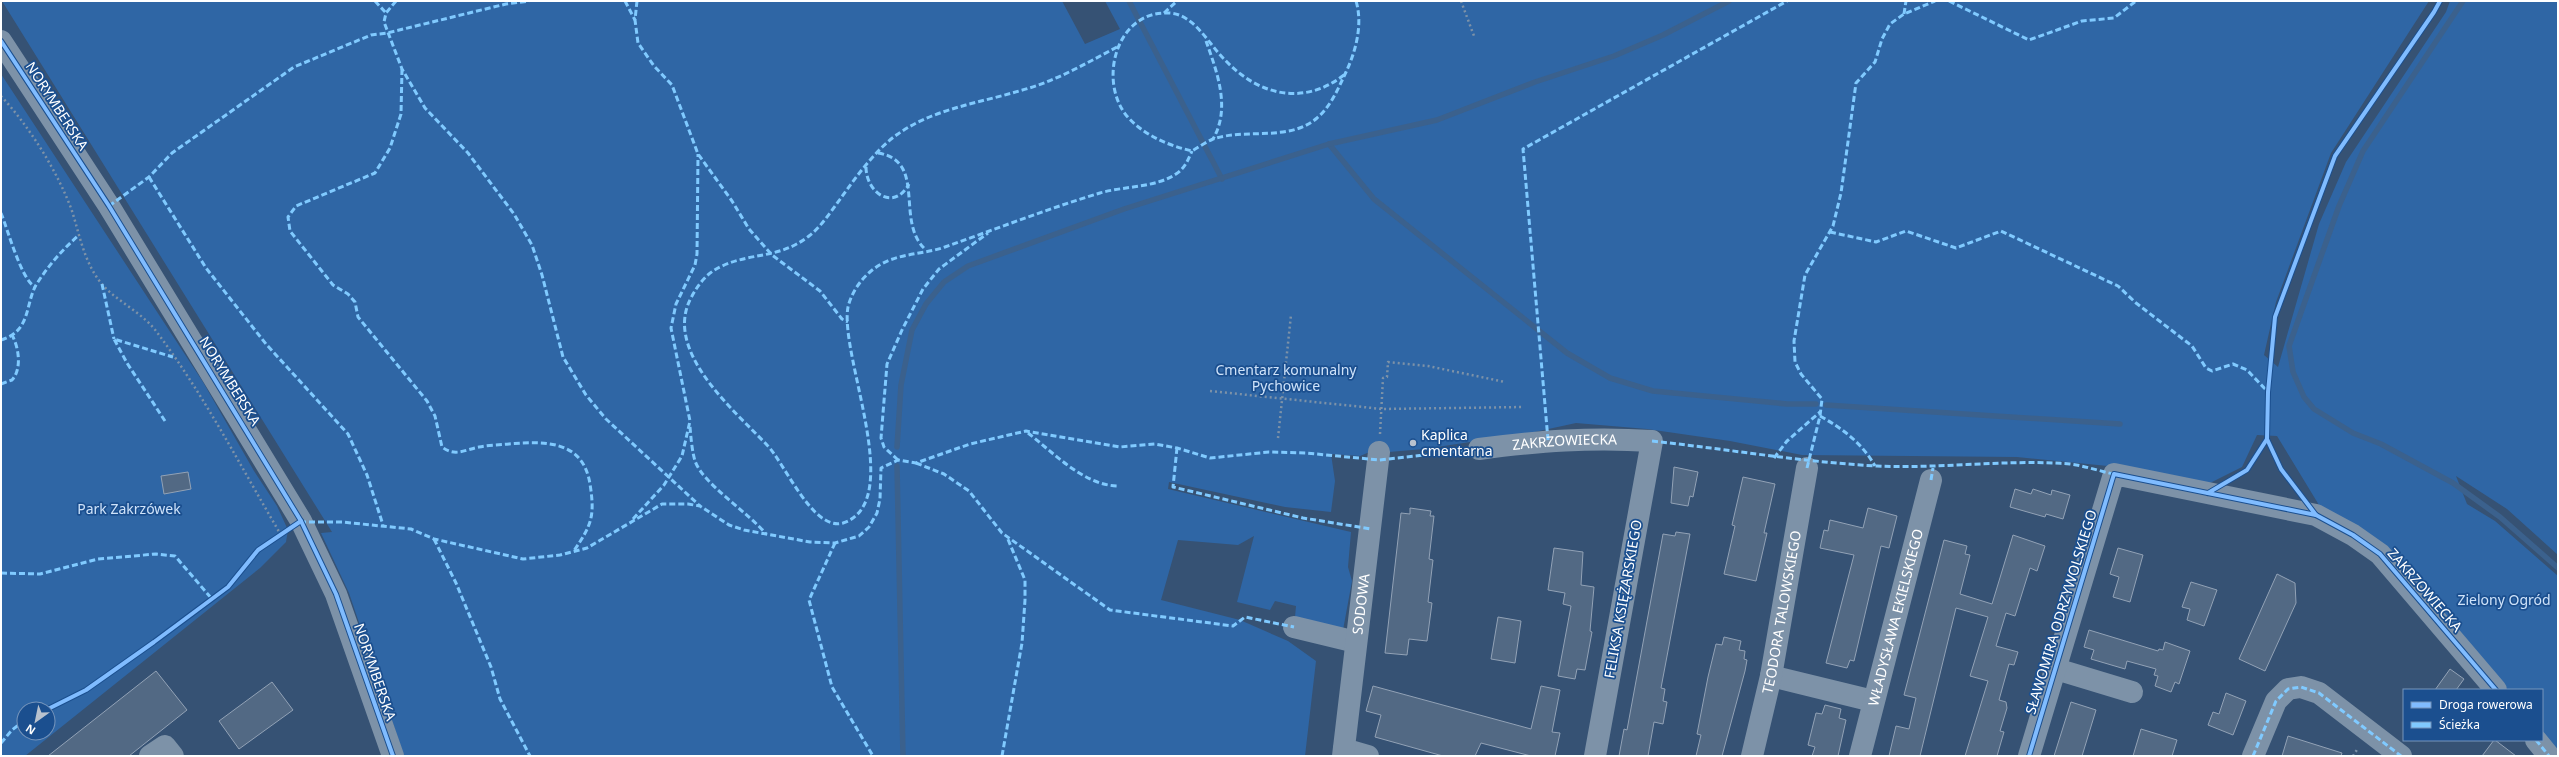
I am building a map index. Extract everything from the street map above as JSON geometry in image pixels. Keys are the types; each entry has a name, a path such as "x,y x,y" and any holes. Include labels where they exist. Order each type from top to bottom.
{"street":[{"name":"NORYMBERSKA","path":"1,41 109,206 301,521 336,594 393,756"},
{"name":"ZAKRZOWIECKA","path":"1479,449 1548,440 1612,438 1652,441"},
{"name":"FELIKSA KSIĘŻARSKIEGO","path":"1595,756 1652,441"},
{"name":"SODOWA","path":"1344,753 1379,452"},
{"name":"TEODORA TALOWSKIEGO","path":"1752,756 1771,676 1807,468"},
{"name":"ZAKRZOWIECKA","path":"2114,474 2316,515 2366,543 2380,554 2495,689"},
{"name":"SŁAWOMIRA ODRZYWOLSKIEGO","path":"2029,756 2114,474"},
{"name":"WŁADYSŁAWA EKIELSKIEGO","path":"1860,756 1931,480"},
{"path":"1294,627 1356,642"},
{"path":"2056,669 2132,692"},
{"path":"1771,676 1873,701"},
{"path":"2253,756 2276,701 2288,690 2301,687 2319,693 2401,756"},
{"path":"2537,741 2548,756"},
{"path":"150,756 165,746 172,756"},
{"path":"1344,753 1368,756"}],"path":[{"path":"1460,1 1474,36"},
{"path":"1,96 18,115 58,179 72,211 82,248 96,276 109,291 140,314 157,333 281,534"},
{"path":"1278,438 1281,398 1291,315"},
{"path":"1379,452 1383,378 1387,377 1388,362 1428,366 1504,382"},
{"path":"1210,391 1382,409 1524,407"}],"green space":[{"path":"2,1 1062,1 1085,44 1120,29 1105,1 2429,1 2331,153 2276,302 2264,355 2278,367 2319,224 2346,162 2446,12 2450,1 2558,1 2558,555 2507,509 2456,476 2467,504 2495,521 2558,576 2558,751 2543,733 2543,689 2507,689 2400,559 2357,526 2322,510 2277,436 2257,435 2242,467 2208,484 2118,467 2017,457 1802,455 1730,441 1647,429 1576,423 1530,433 1424,449 1389,452 1372,451 1360,456 1331,454 1335,481 1331,512 1285,507 1169,482 1168,489 1351,532 1348,567 1352,581 1343,630 1295,617 1296,606 1275,601 1270,610 1237,602 1254,536 1238,545 1178,540 1161,600 1240,620 1288,641 1316,661 1305,756 404,756 349,593 321,533 332,532"},
{"name":"Park Zakrzówek","path":"1,74 203,382 254,471 277,506 288,530 286,542 260,568 56,731 56,701 16,701 16,741 44,741 25,756 1,756"}],"building":[{"path":"1674,467 1698,472 1693,497 1690,496 1688,506 1671,503"},
{"path":"188,472 191,489 164,494 161,476"},
{"path":"1743,477 1775,484 1764,533 1767,533 1756,581 1724,574 1735,526 1732,525"},
{"path":"2015,489 2031,494 2033,489 2051,495 2052,490 2070,495 2063,519 2046,514 2045,517 2010,507"},
{"path":"1410,508 1431,511 1430,516 1434,516 1429,559 1433,560 1428,602 1432,603 1427,641 1409,639 1407,655 1385,653 1401,513 1410,514"},
{"path":"1868,508 1897,516 1889,548 1881,546 1854,661 1850,660 1847,668 1826,663 1854,555 1820,548 1824,530 1828,531 1830,520 1863,528"},
{"path":"1676,532 1690,534 1661,688 1665,689 1663,701 1667,702 1663,724 1654,722 1648,756 1619,756 1624,729 1627,730 1663,534 1675,536"},
{"path":"2013,535 2045,546 2037,571 2030,568 2015,616 2006,613 1996,646 2018,652 2014,665 2009,664 1999,700 2006,702 2007,708 2000,731 2004,732 1997,756 1965,756 1988,681 1970,676 1988,617 1956,608 1920,756 1889,756 1896,726 1909,729 1916,698 1904,695 1944,540 1967,546 1965,554 1970,555 1960,594 1992,604"},
{"path":"1554,548 1583,552 1581,585 1594,587 1590,631 1592,632 1585,670 1577,669 1575,679 1558,676 1571,606 1563,604 1565,593 1548,590"},
{"path":"2118,548 2143,555 2130,602 2113,597 2119,577 2110,574"},
{"path":"2277,574 2295,583 2296,603 2265,671 2239,659"},
{"path":"2191,582 2217,590 2204,626 2187,620 2190,609 2182,607"},
{"path":"1498,617 1521,621 1515,663 1491,659"},
{"path":"2089,630 2158,651 2159,649 2163,650 2165,642 2190,651 2179,684 2175,682 2171,692 2155,686 2158,676 2154,675 2156,669 2127,661 2125,669 2091,659 2094,650 2084,647"},
{"path":"1724,637 1741,641 1739,650 1745,651 1744,659 1747,660 1745,671 1722,756 1696,756 1701,735 1697,734 1708,677 1716,644 1722,645"},
{"path":"2450,669 2464,679 2457,689 2436,689"},
{"path":"156,671 187,710 129,756 48,756"},
{"path":"272,682 293,710 239,749 219,721"},
{"path":"1373,686 1531,729 1541,686 1560,690 1552,732 1560,733 1555,756 1531,756 1481,743 1475,756 1443,756 1375,737 1381,715 1366,711"},
{"path":"2226,693 2246,701 2233,735 2208,725 2213,712 2219,714"},
{"path":"2071,702 2096,710 2082,756 2054,756"},
{"path":"1825,705 1841,709 1839,718 1846,720 1838,756 1812,756 1815,747 1808,745 1816,713 1822,714"},
{"path":"2141,729 2177,740 2172,756 2133,756"},
{"path":"2288,736 2342,753 2341,756 2282,756"},
{"path":"2493,741 2496,741 2516,756 2482,756"}],"waterway":[{"path":"1129,1 1222,179"},
{"path":"897,447 901,385 912,330 926,304 944,282 968,266 1124,209 1329,144 1437,120 1535,82 1614,56 1663,35 1729,1"},
{"path":"2463,1 2363,151 2339,206 2289,346 2293,372 2304,397 2314,409 2353,433 2381,444 2453,483 2500,517 2558,568"},
{"path":"1329,144 1374,199 1567,353 1610,378 1653,391 1787,404 1816,404"},
{"path":"1826,405 2120,424"},
{"path":"897,466 903,756"}],"marked path":[{"path":"375,1 386,13"},
{"path":"396,1 386,13 384,22 402,69 425,108 468,153 514,214 532,245 542,275 563,357 586,395 606,419 700,506"},
{"path":"109,206 149,177 172,153 294,67 371,35 387,33 506,4 529,1"},
{"path":"625,1 635,20"},
{"path":"637,1 635,20 638,43 654,66 672,85 698,154 732,201 749,229 772,255 820,291 842,319 848,322"},
{"path":"1164,13 1177,1"},
{"path":"1344,75 1329,85 1313,91 1282,93 1267,89 1252,82 1238,72 1219,54 1200,31 1186,18 1177,14 1168,13 1150,15 1136,23 1125,35 1117,50 1114,66 1114,84 1118,100 1126,115 1148,134 1174,146 1192,151 1213,139 1226,136 1294,130 1317,118 1330,103 1340,85 1350,64 1359,28 1356,1"},
{"path":"1548,440 1523,149 1787,1"},
{"path":"1904,14 1906,1"},
{"path":"1807,468 1820,416 1822,399 1801,374 1795,362 1794,341 1805,275 1833,226 1841,193 1856,83 1875,62 1882,39 1890,24 1904,14 1935,1"},
{"path":"1949,1 2029,40 2082,21 2114,18 2136,1"},
{"path":"1206,41 1218,77 1222,103 1221,115 1213,139"},
{"path":"1117,47 1045,83 941,113 912,125 890,140 875,155 860,172 822,223 809,236 798,243 776,252 744,259 722,266 708,275 701,282 692,296 685,316 686,337 693,358 706,378 737,415 767,445 810,507 821,517 832,523 843,523 861,510 870,487 870,458 866,426 852,358 848,329 849,302 863,279 880,265 898,257 945,247 1041,212 1100,193 1168,179 1182,169 1192,151"},
{"path":"402,69 401,114 390,148 375,173 296,206 288,217 290,231 333,285 348,294 355,302 358,317 427,401 435,416 442,447 451,452 455,452 490,445 523,443 549,444 560,446 571,451 579,459 586,470 590,484 592,512 588,527 573,552"},
{"path":"878,153 893,158 902,168 907,180 912,224 917,238 926,250"},
{"path":"633,519 664,485 682,456 690,421 671,328 676,304 695,265 697,254 698,154"},
{"path":"866,167 867,176 871,185 882,196 889,198 896,197 903,192 909,184"},
{"path":"149,177 206,268 266,344 348,434 367,475 383,525"},
{"path":"1,213 20,265 30,282 35,287"},
{"path":"1830,232 1876,242 1906,231 1956,248 2001,231 2118,286 2136,303 2192,346 2206,368 2212,371 2233,364 2247,370 2268,392"},
{"path":"898,460 884,447 881,438 887,364 923,289 939,269 988,233"},
{"path":"1,340 11,336 18,330 26,317 36,285 56,258 79,235"},
{"path":"102,284 114,339"},
{"path":"1,384 12,380 17,370 18,352 12,335"},
{"path":"165,421 127,363 114,339 173,357"},
{"path":"1774,458 1787,441 1820,412"},
{"path":"1820,416 1851,437 1864,450 1875,466"},
{"path":"690,427 694,457 700,470 716,489 749,517 766,534"},
{"path":"300,522 342,522 411,529 434,539 523,559 560,555 587,548 662,504 688,504 700,506 729,525 744,530 810,542 835,543 859,536 869,527 877,513 880,499 881,468 898,460 916,463 970,444 1026,431 1120,447 1155,444 1177,448 1210,458 1269,452 1306,453 1379,460 1479,449"},
{"path":"1028,433 1059,459 1082,475 1106,485 1119,486"},
{"path":"1652,441 1849,464 1901,467 1998,463 2046,463 2070,464 2118,475"},
{"path":"1177,448 1173,487 1303,518 1371,529"},
{"path":"916,463 944,474 969,491 1002,533 1110,610 1233,626 1245,617 1294,627"},
{"path":"1931,480 1933,468"},
{"path":"1002,756 1022,643 1025,600 1025,580 1007,537"},
{"path":"434,539 456,583 491,667 500,699 530,756"},
{"path":"835,543 809,600 832,687 873,756"},
{"path":"1,573 40,574 98,559 156,554 175,556 212,599"},
{"path":"2253,756 2276,701 2288,689 2301,687 2319,693 2401,756"},
{"path":"1,743 16,727"},
{"path":"2537,741 2549,756"}],"cycle path":[{"path":"2316,515 2281,469 2267,439 2268,392 2275,317 2335,156 2434,12 2440,1"},
{"path":"1,41 109,206 301,521 336,594 393,756"},
{"path":"2208,493 2247,470 2267,439"},
{"path":"2029,756 2114,474 2316,515 2353,535 2380,554 2495,689"},
{"path":"56,705 86,690 228,587 258,550 301,521"}],"place":[{"name":"Kaplica cmentarna","path":"1413,443"}],"park label":[{"name":"Cmentarz komunalny Pychowice","path":"1286,378"},
{"name":"Zielony Ogród","path":"2504,600"}]}
